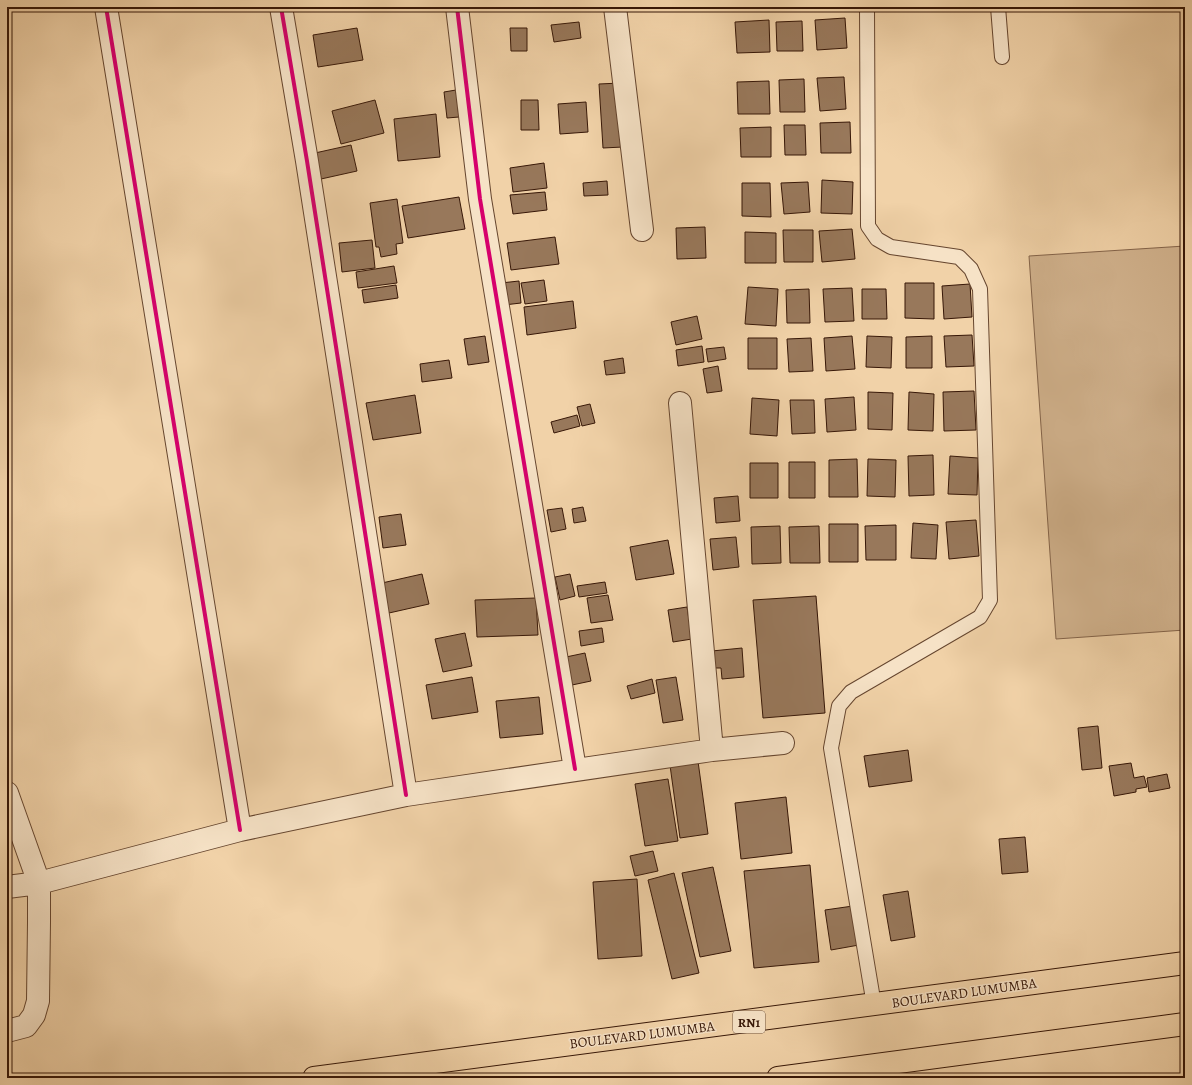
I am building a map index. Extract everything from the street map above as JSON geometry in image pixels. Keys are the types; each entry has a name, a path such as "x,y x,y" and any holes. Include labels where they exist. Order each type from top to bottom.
{"highway":[{"name":"BOULEVARD LUMUMBA","path":"314,1078 1185,963"},
{"path":"778,1078 1185,1024"}],"street":[{"path":"106,7 240,830"},
{"path":"281,7 307,161 406,795"},
{"path":"457,7 480,199 575,769"},
{"path":"615,7 642,230"},
{"path":"680,403 712,750"},
{"path":"7,887 38,883 240,830 406,795 712,750 783,743"},
{"path":"7,793 38,883 38,1001 34,1015 26,1026 7,1031"}],"lane":[{"path":"867,7 868,226 877,239 891,247 959,257 971,268 980,289 990,600 980,617 851,692 839,706 831,748 874,1005"},
{"path":"998,7 1002,57"}],"shaded area":[{"path":"1185,246 1185,630 1056,639 1029,256"}],"building":[{"path":"845,18 847,48 817,50 815,20"},
{"path":"769,20 770,52 737,53 735,22"},
{"path":"802,21 803,51 777,51 776,22"},
{"path":"579,22 581,38 554,42 551,25"},
{"path":"357,28 363,60 318,67 313,35"},
{"path":"510,28 527,28 527,51 511,51"},
{"path":"844,77 846,109 820,111 817,78"},
{"path":"804,79 805,112 780,112 779,80"},
{"path":"769,81 770,114 738,114 737,82"},
{"path":"620,83 623,147 603,148 599,84"},
{"path":"456,90 459,117 447,118 444,92"},
{"path":"375,100 384,133 341,144 332,111"},
{"path":"521,100 538,100 539,130 521,130"},
{"path":"586,102 588,132 560,134 558,104"},
{"path":"436,114 440,157 398,161 394,119"},
{"path":"850,122 851,153 821,153 820,123"},
{"path":"784,125 805,125 806,155 785,155"},
{"path":"771,127 771,157 741,157 740,128"},
{"path":"351,145 357,171 321,179 315,153"},
{"path":"544,163 547,188 513,192 510,168"},
{"path":"822,180 853,182 852,214 821,213"},
{"path":"607,181 608,195 584,196 583,183"},
{"path":"808,182 810,212 784,214 781,183"},
{"path":"742,183 770,183 771,217 742,216"},
{"path":"545,192 547,210 513,214 510,195"},
{"path":"459,197 465,229 408,238 402,206"},
{"path":"397,199 403,243 396,244 397,254 381,257 379,247 376,247 370,203"},
{"path":"705,227 706,258 677,259 676,228"},
{"path":"852,229 855,259 822,262 819,231"},
{"path":"783,230 813,230 813,262 784,262"},
{"path":"745,232 776,233 776,263 745,263"},
{"path":"555,237 559,264 511,270 507,243"},
{"path":"372,240 375,268 342,272 339,243"},
{"path":"394,266 397,283 358,288 356,272"},
{"path":"544,280 547,301 525,304 521,283"},
{"path":"519,281 521,303 504,305 501,283"},
{"path":"905,283 934,283 934,319 905,318"},
{"path":"970,284 972,317 944,319 942,286"},
{"path":"396,285 398,298 364,303 362,290"},
{"path":"748,287 778,289 776,326 745,324"},
{"path":"852,288 854,321 825,322 823,289"},
{"path":"809,289 810,323 787,323 786,290"},
{"path":"862,289 886,289 887,319 862,319"},
{"path":"573,301 576,328 527,335 524,307"},
{"path":"697,316 702,339 676,345 671,322"},
{"path":"972,335 974,366 946,367 944,336"},
{"path":"485,336 489,362 468,365 464,339"},
{"path":"852,336 855,369 826,371 824,338"},
{"path":"867,336 892,337 891,368 866,367"},
{"path":"932,336 932,368 906,368 906,337"},
{"path":"748,338 777,338 777,369 748,369"},
{"path":"811,338 813,371 789,372 787,339"},
{"path":"702,346 704,362 678,366 676,350"},
{"path":"724,347 726,359 708,362 706,349"},
{"path":"623,358 625,373 606,375 604,361"},
{"path":"449,360 452,378 422,382 420,364"},
{"path":"718,366 722,391 707,393 703,369"},
{"path":"974,391 976,430 944,431 943,392"},
{"path":"868,392 893,393 892,430 868,429"},
{"path":"909,392 934,394 933,431 908,430"},
{"path":"415,395 421,433 373,440 366,403"},
{"path":"854,397 856,430 827,432 825,399"},
{"path":"752,398 779,400 777,436 750,434"},
{"path":"790,400 814,400 815,433 792,434"},
{"path":"590,404 595,423 582,426 577,407"},
{"path":"577,415 580,426 554,433 551,422"},
{"path":"933,455 934,495 909,496 908,456"},
{"path":"950,456 978,458 977,495 948,494"},
{"path":"857,459 858,497 829,497 829,460"},
{"path":"868,459 896,460 895,497 867,496"},
{"path":"789,462 815,462 815,498 789,498"},
{"path":"750,463 778,463 778,498 750,498"},
{"path":"738,496 740,521 716,523 714,498"},
{"path":"583,507 586,521 574,523 572,509"},
{"path":"562,508 566,529 551,532 547,510"},
{"path":"401,514 406,545 383,548 379,517"},
{"path":"976,520 979,556 949,559 946,522"},
{"path":"913,523 938,525 936,559 911,558"},
{"path":"829,524 858,524 858,562 829,562"},
{"path":"896,525 896,560 866,560 865,526"},
{"path":"780,526 781,563 752,564 751,527"},
{"path":"819,526 820,563 790,563 789,527"},
{"path":"736,537 739,567 713,570 710,539"},
{"path":"668,540 674,574 636,580 630,547"},
{"path":"422,574 429,604 389,613 382,583"},
{"path":"570,574 575,596 560,600 555,577"},
{"path":"605,582 607,593 579,597 577,586"},
{"path":"608,595 613,620 591,623 587,598"},
{"path":"816,596 825,713 763,718 753,600"},
{"path":"536,598 538,635 477,637 475,600"},
{"path":"687,607 692,639 673,642 668,610"},
{"path":"602,628 604,642 581,646 579,631"},
{"path":"465,633 472,666 443,672 435,639"},
{"path":"742,648 744,677 722,679 721,668 714,668 712,651"},
{"path":"585,653 591,681 572,685 566,657"},
{"path":"472,677 478,712 432,719 426,685"},
{"path":"676,677 683,720 663,723 656,680"},
{"path":"652,679 655,693 631,699 627,686"},
{"path":"539,697 543,734 500,738 496,701"},
{"path":"1098,726 1102,768 1082,770 1078,728"},
{"path":"908,750 912,781 869,787 864,756"},
{"path":"697,754 708,834 680,838 669,758"},
{"path":"1131,763 1134,778 1144,776 1147,787 1136,789 1136,792 1114,796 1109,766"},
{"path":"1167,774 1170,788 1149,792 1147,778"},
{"path":"668,779 678,841 645,846 635,784"},
{"path":"786,797 792,853 741,859 735,803"},
{"path":"1025,837 1028,872 1002,874 999,839"},
{"path":"653,851 658,871 635,876 630,856"},
{"path":"810,865 819,962 754,968 744,871"},
{"path":"713,867 731,951 700,957 682,873"},
{"path":"674,873 699,973 672,979 648,880"},
{"path":"637,879 642,956 598,959 593,882"},
{"path":"908,891 915,937 891,941 883,895"},
{"path":"853,906 859,945 831,950 825,910"}],"cycle path":[{"path":"106,7 240,830"},
{"path":"281,7 307,161 406,795"},
{"path":"457,7 480,199 575,769"}]}
